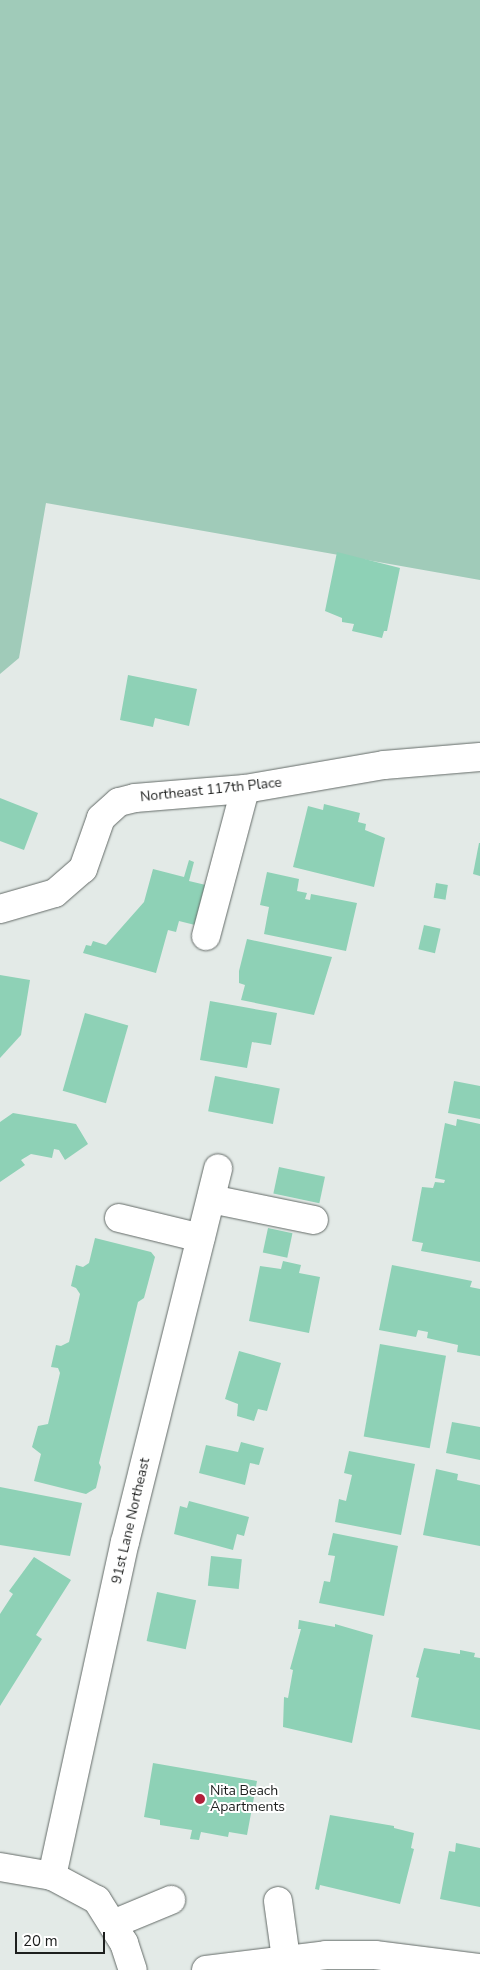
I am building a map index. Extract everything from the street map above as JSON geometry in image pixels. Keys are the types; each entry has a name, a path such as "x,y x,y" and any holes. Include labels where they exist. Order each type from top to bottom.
{"street":[{"name":"Northeast 117th Place","path":"0,909 55,893 83,869 101,818 119,802 135,798 245,789 384,765 477,756"},
{"path":"206,936 245,789"},
{"name":"91st Lane Northeast","path":"52,1876 126,1542 218,1168"},
{"path":"211,1199 314,1220"},
{"path":"120,1218 201,1238"},
{"path":"0,1867 52,1876 97,1900 113,1924 133,1970"},
{"path":"113,1924 171,1900"},
{"path":"278,1901 286,1959"},
{"path":"206,1970 286,1959 374,1956 421,1965 480,1968"}],"green space":[{"path":"0,0 480,0 480,580 46,503 19,658 0,674"}],"building":[{"path":"337,552 400,568 387,631 384,631 382,638 352,631 354,624 342,622 342,618 325,611"},
{"path":"128,675 197,689 189,726 155,718 153,727 120,720"},
{"path":"0,798 38,813 24,850 0,841"},
{"path":"324,804 360,813 358,822 366,824 365,830 385,838 374,887 293,867 308,806 323,810"},
{"path":"480,843 480,876 473,874"},
{"path":"189,860 194,862 189,881 210,886 199,926 179,921 176,932 168,930 156,973 83,953 86,945 91,946 93,941 106,945 144,902 153,869 184,877"},
{"path":"267,872 299,879 297,891 307,893 305,899 310,900 311,894 357,903 346,951 264,934 269,907 260,905"},
{"path":"436,883 448,885 446,900 434,898"},
{"path":"424,925 441,929 435,953 418,949"},
{"path":"247,939 332,957 314,1015 241,1000 245,985 239,983 239,971"},
{"path":"0,975 30,980 21,1035 0,1058"},
{"path":"210,1001 277,1013 271,1045 252,1042 247,1068 200,1060"},
{"path":"85,1013 128,1025 106,1103 63,1091"},
{"path":"215,1076 280,1089 273,1124 208,1111"},
{"path":"454,1081 480,1086 480,1119 448,1113"},
{"path":"13,1113 76,1124 88,1144 65,1160 59,1150 54,1149 52,1158 31,1154 21,1160 25,1165 0,1182 0,1122"},
{"path":"457,1119 480,1124 480,1262 421,1251 423,1243 412,1241 422,1187 433,1188 435,1182 444,1183 445,1180 435,1178 445,1123 456,1126"},
{"path":"279,1167 325,1177 319,1203 273,1193"},
{"path":"268,1228 292,1233 287,1258 263,1252"},
{"path":"95,1238 151,1252 155,1257 144,1298 138,1302 99,1463 101,1467 96,1488 86,1494 34,1481 41,1454 32,1447 38,1426 48,1424 60,1373 58,1368 51,1367 56,1345 61,1346 69,1342 80,1294 76,1288 71,1286 76,1265 83,1267 89,1263"},
{"path":"283,1261 301,1265 299,1273 320,1277 309,1333 249,1321 260,1266 281,1269"},
{"path":"392,1265 472,1281 470,1287 480,1289 480,1356 457,1352 458,1345 427,1338 428,1332 418,1330 416,1337 379,1330"},
{"path":"380,1344 446,1356 430,1448 364,1437"},
{"path":"239,1351 281,1363 267,1411 258,1409 254,1421 237,1416 238,1404 225,1399"},
{"path":"452,1422 480,1427 480,1460 446,1453"},
{"path":"241,1442 264,1448 259,1465 250,1463 245,1485 199,1473 206,1445 238,1452"},
{"path":"349,1451 415,1464 401,1535 335,1522 339,1499 346,1501 352,1475 344,1473"},
{"path":"436,1469 458,1474 457,1480 480,1485 480,1546 423,1535"},
{"path":"0,1487 82,1503 70,1556 0,1545"},
{"path":"189,1501 249,1517 244,1536 237,1534 233,1550 174,1534 180,1506 187,1508"},
{"path":"333,1533 398,1546 384,1616 319,1603 324,1581 330,1582 335,1556 328,1555"},
{"path":"211,1556 242,1559 239,1589 208,1586"},
{"path":"34,1557 71,1580 36,1635 42,1639 0,1706 0,1614 13,1594 9,1591"},
{"path":"157,1592 196,1600 186,1649 147,1641"},
{"path":"299,1620 335,1627 335,1624 373,1635 352,1743 283,1727 284,1697 288,1698 293,1670 290,1669 301,1629 298,1629"},
{"path":"424,1648 460,1654 460,1650 475,1653 474,1657 480,1658 480,1730 411,1717 419,1678 416,1677"},
{"name":"Nita Beach Apartments","path":"153,1763 257,1781 247,1835 229,1832 228,1837 201,1832 199,1840 190,1839 192,1830 160,1825 160,1820 144,1817"},
{"path":"330,1815 394,1826 394,1828 414,1833 411,1848 414,1849 400,1904 320,1885 319,1890 315,1889"},
{"path":"456,1843 480,1848 480,1907 440,1899 449,1851 455,1852"}],"place":[{"name":"Nita Beach Apartments","path":"200,1799"}]}
